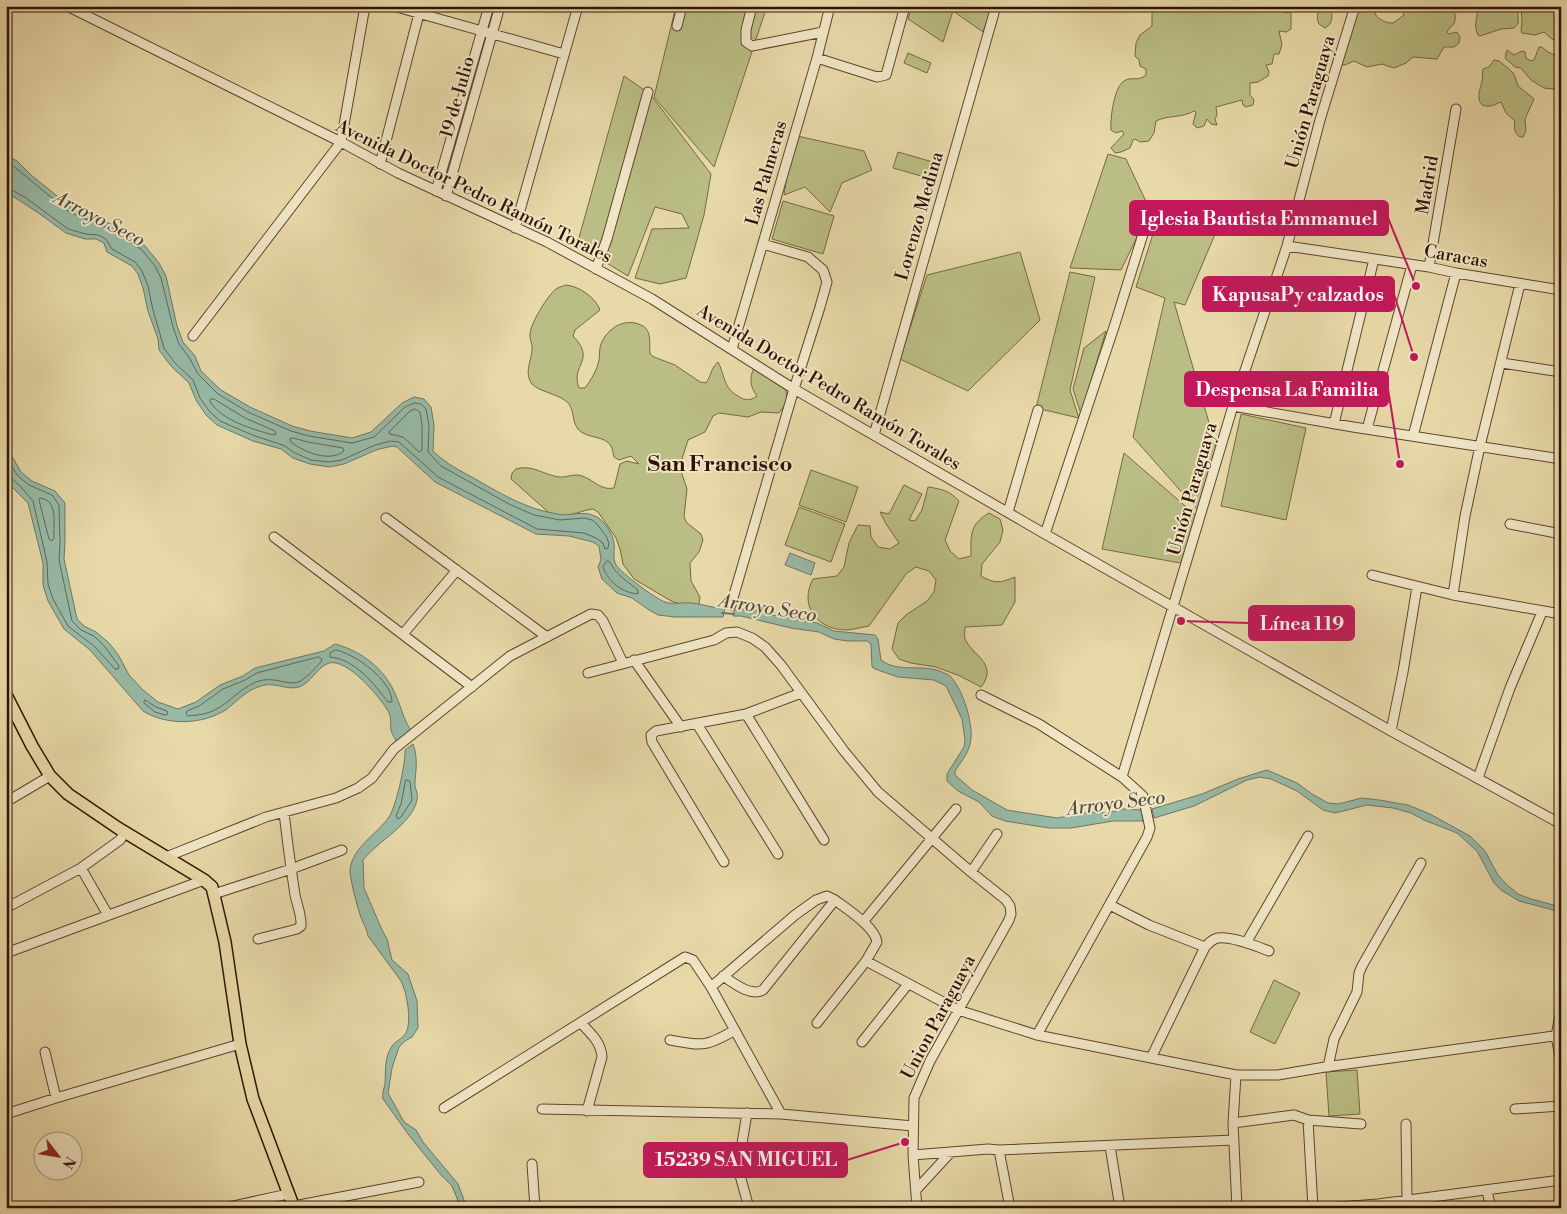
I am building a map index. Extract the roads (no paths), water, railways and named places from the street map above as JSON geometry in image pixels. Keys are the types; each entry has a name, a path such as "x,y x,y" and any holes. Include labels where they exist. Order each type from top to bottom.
{"main road":[{"path":"8,703 50,776 68,794 212,886 225,942 240,1044 253,1099 294,1207"}],"street":[{"name":"Avenida Doctor Pedro Ramón Torales","path":"67,6 341,142 436,192 547,242 652,298 794,389 1174,608 1391,731 1561,824"},
{"path":"193,336 341,142 364,6"},
{"path":"393,6 420,10 564,54"},
{"name":"19 de Julio","path":"436,192 489,6"},
{"name":"19 de Julio","path":"446,196 500,6"},
{"path":"515,228 578,6"},
{"path":"676,26 682,6"},
{"path":"752,6 746,30 746,42 752,46 823,32"},
{"name":"Las Palmeras","path":"732,349 817,58 830,6"},
{"path":"817,58 877,77 886,75 906,6"},
{"name":"Lorenzo Medina","path":"874,435 996,6"},
{"name":"Unión Paraguaya","path":"1122,777 1233,406 1287,246 1320,120 1355,6"},
{"path":"380,164 420,10"},
{"path":"596,268 607,239 648,92"},
{"name":"Madrid","path":"1429,267 1456,109"},
{"path":"1045,534 1149,215"},
{"path":"731,605 826,282 823,270 808,257 763,244"},
{"name":"Caracas","path":"1287,246 1429,267 1561,290"},
{"path":"1334,424 1374,259"},
{"path":"1367,429 1412,265"},
{"path":"1413,436 1456,273"},
{"path":"1453,595 1465,516 1480,446 1520,284"},
{"path":"1502,363 1561,372"},
{"path":"1233,406 1334,424 1561,459"},
{"path":"1008,512 1038,410"},
{"path":"386,518 547,637"},
{"path":"1510,524 1561,534"},
{"path":"274,537 472,687"},
{"path":"403,634 457,570"},
{"path":"1372,575 1453,595 1561,614"},
{"path":"1391,731 1417,587"},
{"path":"1478,778 1510,688 1542,612"},
{"path":"166,856 252,823 336,798 358,788 372,778 394,749 510,656 592,614 598,616 603,621 623,663"},
{"path":"588,672 714,640 726,633 737,632 752,638 765,647 878,792 971,872 996,834"},
{"path":"634,660 681,727"},
{"path":"724,862 652,742 651,735 656,731 746,714 800,693"},
{"path":"981,695 1039,724 1122,777 1143,796 1150,828 1037,1035"},
{"path":"746,714 824,840"},
{"path":"697,724 778,854"},
{"path":"6,802 50,776"},
{"path":"863,922 956,808"},
{"path":"258,939 301,926 302,920 297,908 284,812"},
{"path":"6,908 81,868 120,840 125,832"},
{"path":"1246,943 1308,836"},
{"path":"214,894 342,850"},
{"path":"1328,1066 1334,1039 1357,992 1359,973 1362,966 1421,863"},
{"path":"81,868 108,916"},
{"name":"Union Paraguaya","path":"917,1208 913,1155 914,1098 930,1061 1011,914 1010,906 1006,900 971,872"},
{"path":"6,953 204,880"},
{"path":"711,986 795,915 816,900 827,896 863,922 874,933 877,942 866,961 817,1023"},
{"path":"723,976 752,992 758,993 763,990 835,900"},
{"path":"1110,904 1149,925 1205,947"},
{"path":"1152,1058 1205,947 1210,942 1220,938 1246,943 1269,951"},
{"path":"444,1108 685,957 693,960 711,986 781,1114"},
{"path":"866,961 958,1010 1037,1035 1236,1075 1278,1075 1328,1066 1558,1035"},
{"path":"862,1042 908,984"},
{"path":"1561,1010 1558,1035 1561,1062"},
{"path":"581,1023 602,1049 602,1057 588,1111"},
{"path":"670,1040 699,1045 715,1042 735,1030"},
{"path":"6,1114 240,1044"},
{"path":"45,1052 56,1098"},
{"path":"1236,1075 1233,1124 1237,1208"},
{"path":"1515,1109 1561,1106"},
{"path":"542,1110 781,1114 913,1126"},
{"path":"747,1113 738,1168 749,1208"},
{"path":"1233,1124 1294,1115 1308,1120 1361,1124"},
{"path":"1308,1120 1313,1208"},
{"path":"1406,1124 1407,1199"},
{"path":"913,1155 988,1149 1234,1140"},
{"path":"1110,1146 1120,1208"},
{"path":"999,1150 1010,1208"},
{"path":"916,1190 951,1152"},
{"path":"532,1164 535,1208"},
{"path":"1325,1208 1378,1206 1407,1199 1487,1191 1561,1180"},
{"path":"294,1207 419,1182"},
{"path":"1487,1191 1491,1208"},
{"path":"224,1208 288,1194"},
{"path":"1431,1197 1433,1208"}],"water":[{"path":"6,155 17,161 31,175 72,208 113,225 145,246 159,263 166,276 177,326 183,342 195,356 201,371 221,390 250,407 292,426 352,438 371,432 402,403 414,397 424,399 431,407 434,425 433,451 443,460 496,491 525,505 557,514 590,514 598,518 612,535 616,565 631,579 665,602 691,603 725,609 723,617 658,615 632,598 617,593 602,579 598,567 601,560 599,546 593,542 569,536 536,534 435,482 397,447 392,446 376,450 344,464 329,467 310,464 293,458 281,449 253,441 217,425 206,415 196,400 189,383 171,366 159,350 158,339 148,311 143,288 138,274 132,266 107,252 104,243 96,239 85,239 66,233 6,192"},
{"path":"6,446 21,472 32,481 55,491 65,503 64,559 77,619 109,643 119,656 129,675 158,702 178,709 196,702 220,685 243,676 255,668 324,651 335,644 355,651 364,657 386,678 392,687 412,732 398,744 391,730 389,714 371,688 345,666 336,663 325,665 299,687 289,688 264,685 242,696 227,709 196,721 185,722 163,719 143,711 90,650 64,629 48,601 43,585 43,563 28,503 6,481"},
{"path":"790,553 815,563 811,575 785,565"},
{"path":"744,609 817,623 834,631 875,635 878,639 881,660 888,664 932,669 949,675 955,682 963,699 971,728 969,748 955,771 955,775 972,790 1007,810 1057,818 1090,812 1107,813 1124,809 1141,810 1143,821 1113,821 1071,828 1049,828 1005,821 992,816 979,802 958,791 947,781 947,774 964,747 965,740 962,719 946,686 934,680 898,677 875,669 872,667 871,644 867,641 834,639 819,632 733,616 734,610"},
{"path":"413,744 416,758 415,784 417,796 414,809 402,825 363,860 364,888 387,939 392,960 408,974 417,1001 418,1028 412,1037 399,1047 392,1068 388,1093 404,1122 416,1130 423,1142 458,1184 467,1208 461,1208 452,1186 408,1134 383,1099 389,1051 393,1044 406,1033 409,1022 408,1007 401,981 368,936 357,904 350,873 352,861 360,847 384,823 392,812 400,784 405,750"},
{"path":"1267,770 1297,783 1328,803 1338,804 1362,798 1408,805 1430,814 1470,836 1485,851 1498,875 1518,894 1561,907 1561,912 1519,901 1501,890 1494,883 1477,851 1457,833 1411,813 1393,808 1367,805 1335,813 1323,810 1297,791 1271,779 1260,777 1247,780 1194,806 1154,818 1152,809 1202,794 1238,779"}],"waterway":[{"path":"6,200 12,195"},
{"name":"Arroyo Seco","path":"722,613 734,614"}],"place":[{"name":"Iglesia Bautista Emmanuel","path":"1416,286"},
{"name":"KapusaPy calzados","path":"1414,357"},
{"name":"Despensa La Familia","path":"1400,464"},
{"name":"Línea 119","path":"1181,621"},
{"name":"15239 SAN MIGUEL","path":"905,1142"}],"district":[{"name":"San Francisco","path":"720,463"}]}
